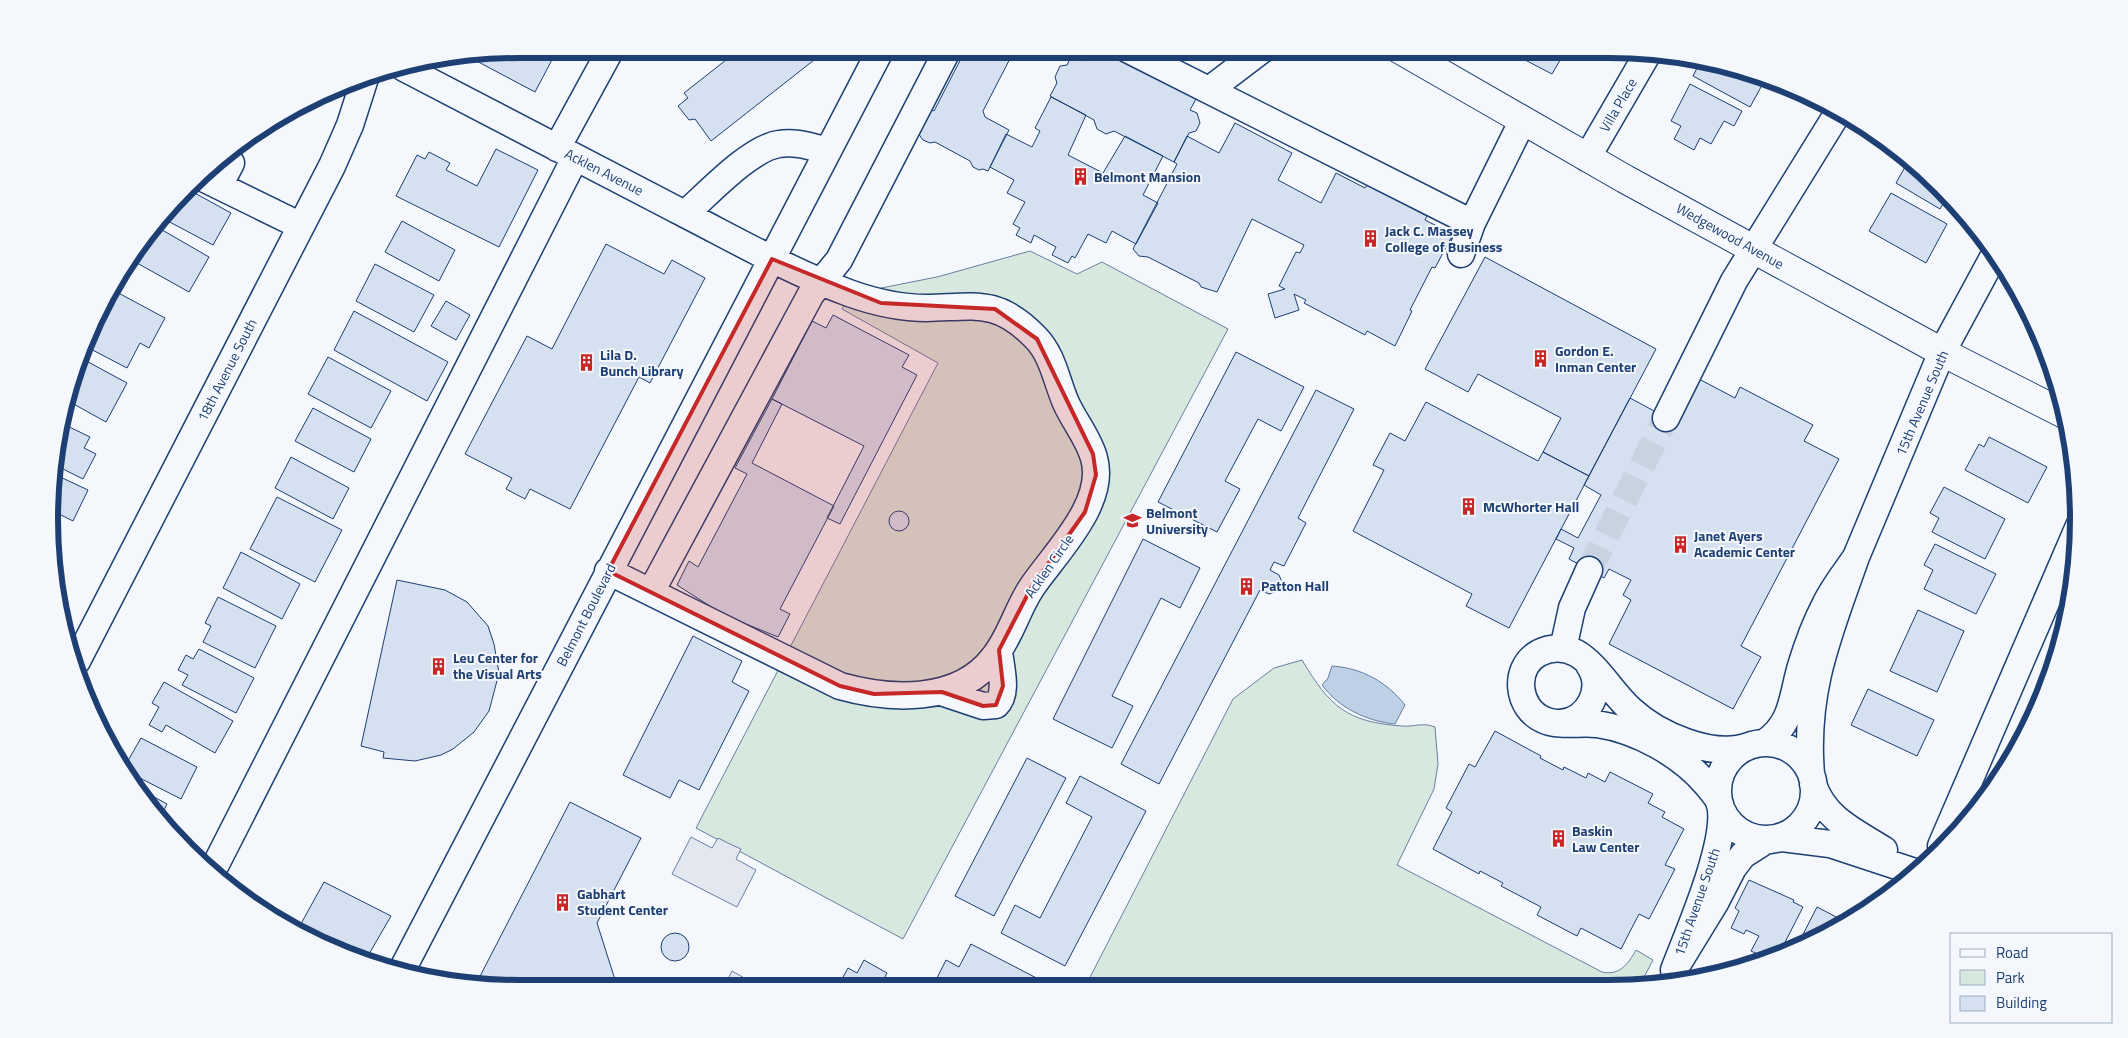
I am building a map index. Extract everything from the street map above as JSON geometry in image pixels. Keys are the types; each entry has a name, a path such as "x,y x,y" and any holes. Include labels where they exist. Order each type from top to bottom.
{"main road":[{"name":"Wedgewood Avenue","path":"1430,58 1522,122 1942,352 2058,411"}],"street":[{"path":"215,866 566,153 607,58"},
{"name":"Belmont Boulevard","path":"404,966 876,58"},
{"path":"651,592 811,294 813,279 838,260 943,58"},
{"path":"1145,58 1472,223"},
{"path":"1209,90 1251,58"},
{"name":"Villa Place","path":"1587,158 1645,59"},
{"name":"Acklen Avenue","path":"409,71 813,279"},
{"name":"18th Avenue South","path":"79,657 300,226 350,125 363,85"},
{"path":"1666,418 1734,281 1755,250 1836,117"},
{"path":"1461,254 1472,223 1522,122"},
{"path":"685,214 758,150 779,144 798,144 828,151"},
{"path":"228,161 231,163 211,182 300,226"},
{"name":"15th Avenue South","path":"1812,779 1809,727 1814,685 1823,651 1856,557 1942,352 1991,261"},
{"name":"Acklen Circle","path":"608,571 840,686 879,695 941,692 953,688 990,663 999,650 1031,588 1076,528 1085,512 1094,484 1096,468 1093,454 1071,415 1050,360 1037,339 1030,332 1017,321 995,309 975,305 927,308 881,303 813,279"},
{"path":"1947,833 2070,547"},
{"name":"15th Avenue South","path":"1756,745 1773,738 1786,721 1794,699 1800,667 1825,605 1856,557"},
{"path":"1563,649 1572,608 1589,570"},
{"path":"1909,870 1830,844 1752,837 1737,829 1727,818 1720,803 1690,766 1637,737 1598,725 1546,721 1532,712 1522,694 1521,682 1524,669 1541,652 1563,649 1574,652 1586,661 1630,710 1674,736 1700,746 1727,752 1756,745 1777,745 1795,753 1806,764 1820,803 1838,821 1910,868"},
{"path":"941,692 983,706 996,705 1000,701 1003,686 999,650"},
{"path":"1555,723 1563,723 1577,718 1590,705 1595,683 1591,668 1586,661"},
{"path":"1720,803 1718,789 1723,770 1735,755 1756,745"},
{"path":"1772,838 1792,831 1803,822 1812,804 1812,779"},
{"name":"15th Avenue South","path":"1671,977 1698,909 1715,855 1720,822 1720,803"},
{"name":"15th Avenue South","path":"1671,977 1738,861 1759,844 1772,838"}],"highlighted area":[{"path":"772,259 881,303 995,309 1037,339 1093,454 1096,475 1085,512 1031,588 999,650 1003,686 996,705 983,706 942,692 874,694 840,686 608,571"}],"green space":[{"path":"1030,251 1077,274 1102,262 1228,329 903,939 696,828 938,363 842,309 851,294 937,277"},
{"path":"1302,660 1331,700 1354,716 1367,721 1383,724 1435,727 1438,764 1434,789 1397,865 1602,972 1614,972 1623,968 1636,950 1653,960 1643,980 1089,980 1233,699 1274,668"}],"shaded area":[{"path":"691,837 712,848 718,838 741,849 736,859 756,870 737,907 672,874"},
{"path":"732,971 748,980 728,980"}],"water":[{"path":"1332,666 1364,673 1390,689 1405,705 1395,724 1374,720 1354,712 1336,700 1322,685 1328,678"}],"building":[{"path":"553,58 535,92 474,60"},
{"path":"729,58 817,58 711,141 695,119 689,120 678,106 688,98 684,93"},
{"path":"961,58 1010,58 983,111 985,117 1009,130 988,171 973,167 970,161 935,142 930,143 923,140 918,133 931,109 934,111"},
{"path":"1070,58 1078,58 1083,61 1084,58 1117,58 1196,99 1190,110 1197,113 1200,123 1196,131 1189,133 1174,162 1114,131 1106,134 1097,129 1094,120 1050,96 1057,83 1055,77 1060,66 1067,65"},
{"path":"1521,58 1561,58 1552,74"},
{"path":"1698,66 1763,84 1750,107 1693,76"},
{"path":"1690,84 1742,111 1734,126 1724,121 1711,144 1700,138 1694,150 1674,139 1681,126 1671,121"},
{"name":"Belmont Mansion","path":"1051,97 1086,115 1068,155 1103,173 1125,136 1163,156 1143,195 1158,203 1136,244 1112,231 1106,243 1088,234 1075,258 1072,256 1068,263 1052,255 1056,247 1034,235 1031,243 1016,235 1020,228 1013,224 1025,202 1007,193 1014,180 990,167 1006,134 1032,147 1040,131 1035,128"},
{"name":"Jack C. Massey College of Business","path":"1235,123 1292,153 1278,180 1321,203 1336,173 1365,188 1367,185 1427,216 1425,220 1453,234 1435,268 1432,267 1410,310 1412,311 1395,346 1367,331 1365,335 1304,303 1306,300 1294,294 1299,310 1275,318 1268,294 1285,289 1279,286 1296,252 1300,253 1304,245 1252,219 1217,292 1201,287 1199,283 1148,257 1139,256 1133,249 1177,164 1174,162 1187,136 1219,153"},
{"path":"496,149 538,170 499,247 396,196 417,155 425,159 429,152 450,163 446,170 477,186"},
{"path":"1906,166 1944,202 1940,209 1896,183"},
{"path":"194,192 231,213 213,245 167,221"},
{"path":"1891,193 1947,224 1926,263 1869,231"},
{"path":"402,221 455,250 439,281 385,252"},
{"path":"160,229 209,257 189,292 136,262"},
{"name":"Lila D. Bunch Library","path":"606,244 664,274 672,260 705,278 650,383 639,377 570,509 530,489 525,499 506,489 512,478 465,454 527,336 552,349"},
{"name":"Gordon E. Inman Center","path":"1485,257 1656,349 1589,476 1543,452 1561,418 1478,374 1468,392 1425,369"},
{"path":"375,264 434,295 414,332 356,301"},
{"path":"117,292 165,318 149,348 140,343 127,368 90,349"},
{"path":"446,301 470,315 456,340 431,326"},
{"path":"354,311 448,362 427,401 334,350"},
{"path":"833,315 909,355 902,367 917,375 840,524 827,518 864,446 772,399 812,321 826,328"},
{"path":"1236,352 1304,387 1281,431 1258,419 1225,481 1240,489 1217,532 1158,502"},
{"path":"328,357 391,391 371,428 308,394"},
{"path":"86,361 127,383 106,422 72,403"},
{"name":"Janet Ayers Academic Center","path":"1697,378 1735,398 1740,387 1813,425 1804,441 1839,459 1741,646 1761,657 1733,709 1609,644 1631,600 1623,595 1631,580 1609,569 1604,578 1569,559 1574,548 1556,539 1561,529 1578,538 1601,495 1584,485 1630,398 1656,412"},
{"name":"Patton Hall","path":"1316,390 1354,409 1298,518 1306,523 1284,566 1274,562 1270,570 1279,575 1282,582 1277,591 1269,594 1260,590 1159,784 1121,764"},
{"path":"772,399 782,404 752,463 834,506 780,609 790,614 778,637 724,615 677,585 689,561 698,567 747,474 735,468"},
{"name":"McWhorter Hall","path":"1426,402 1538,461 1543,452 1589,476 1509,628 1466,606 1472,594 1353,531 1384,470 1373,465 1390,433 1405,441"},
{"path":"313,408 371,439 354,472 295,441"},
{"path":"67,426 90,437 84,448 96,454 83,479 60,468"},
{"path":"1989,437 2047,467 2028,503 1965,470 1979,444 1984,447"},
{"path":"291,457 349,488 333,519 275,488"},
{"path":"59,477 88,490 73,521 58,514"},
{"path":"1944,487 2005,519 1985,559 1932,532 1939,518 1930,513"},
{"path":"277,497 342,530 315,582 250,549"},
{"path":"899,511 906,514 909,521 906,528 899,531 892,528 889,521 892,514"},
{"path":"1143,539 1200,568 1180,608 1161,598 1112,696 1133,706 1112,748 1053,719"},
{"path":"1935,544 1996,574 1976,614 1924,589 1933,570 1924,565"},
{"path":"241,552 300,584 282,619 223,588"},
{"name":"Leu Center for the Visual Arts","path":"397,580 445,590 467,602 488,626 494,644 499,673 489,711 474,732 453,749 441,755 415,761 383,758 384,752 361,746"},
{"path":"218,597 276,626 255,668 203,642 211,626 205,623"},
{"path":"1918,610 1964,631 1937,692 1890,671"},
{"path":"693,636 742,661 732,682 749,691 699,790 679,780 670,798 623,775"},
{"path":"199,649 254,678 236,713 182,685 188,675 178,670 186,655 193,659"},
{"path":"164,682 233,721 215,753 166,725 162,732 149,725 159,707 152,703"},
{"path":"1868,689 1934,720 1917,756 1851,725"},
{"name":"Baskin Law Center","path":"1495,731 1563,770 1564,767 1586,778 1588,773 1605,782 1610,772 1653,794 1648,803 1665,812 1662,817 1684,829 1665,865 1675,869 1649,919 1639,914 1621,949 1581,928 1577,936 1537,915 1541,907 1501,886 1503,883 1480,871 1479,874 1433,849 1452,812 1446,808 1469,764 1475,767"},
{"path":"141,738 197,767 181,799 136,776 127,762"},
{"path":"1027,758 1066,778 994,916 955,896"},
{"path":"1080,776 1146,811 1065,966 1001,933 1015,905 1040,918 1092,817 1066,803"},
{"path":"149,794 167,804 163,812"},
{"name":"Gabhart Student Center","path":"570,802 641,838 597,923 615,980 479,979"},
{"path":"1749,880 1794,900 1793,902 1803,907 1783,946 1760,955 1751,951 1759,936 1746,930 1744,934 1731,928 1739,911 1735,908"},
{"path":"324,882 391,916 368,955 300,925"},
{"path":"1817,907 1840,919 1813,933 1801,938"},
{"path":"675,933 685,937 689,947 685,957 675,961 665,957 661,947 665,937"},
{"path":"971,944 1040,980 936,980 946,960 959,967"},
{"path":"864,960 887,973 884,980 841,980 848,968 857,973"}],"tunnel":[{"path":"1589,570 1666,418"}],"place":[{"name":"Belmont Mansion","path":"1080,177"},
{"name":"Jack C. Massey College of Business","path":"1371,239"},
{"name":"Gordon E. Inman Center","path":"1541,359"},
{"name":"Lila D. Bunch Library","path":"586,363"},
{"name":"McWhorter Hall","path":"1469,507"},
{"name":"Belmont University","path":"1132,521"},
{"name":"Janet Ayers Academic Center","path":"1680,544"},
{"name":"Patton Hall","path":"1247,586"},
{"name":"Leu Center for the Visual Arts","path":"439,666"},
{"name":"Baskin Law Center","path":"1558,839"},
{"name":"Gabhart Student Center","path":"563,902"}]}
